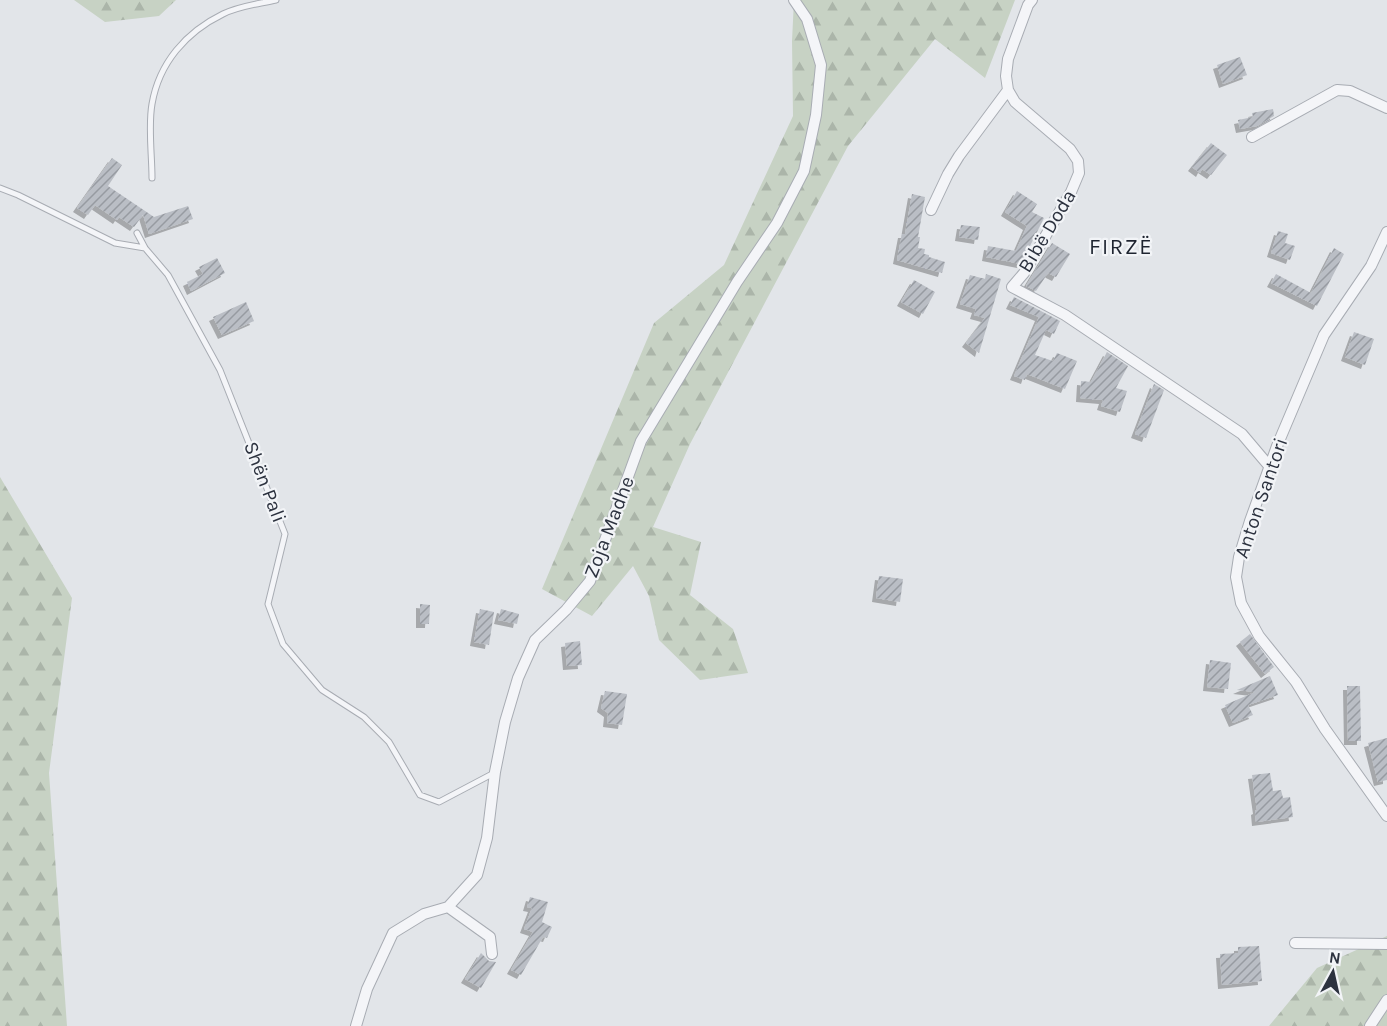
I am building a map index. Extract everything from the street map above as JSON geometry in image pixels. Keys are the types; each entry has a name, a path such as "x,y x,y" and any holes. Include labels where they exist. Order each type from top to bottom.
{"street":[{"name":"Zoja Madhe","path":"356,1026 367,990 393,933 424,914 448,907 477,875 487,838 495,772 505,722 518,678 535,640 566,610 590,581 642,441 737,282 777,223 804,171 816,115 821,64 807,19 794,0"},
{"path":"931,210 959,156 1008,90 1005,76 1008,59 1028,5 1032,0"},
{"name":"Bibë Doda","path":"1008,90 1015,102 1070,149 1078,161 1079,173 1071,192 1024,273 1012,287 1065,315 1242,434 1269,467"},
{"path":"1252,137 1337,90 1350,91 1387,108"},
{"name":"Anton Santori","path":"1386,240 1324,334 1269,467 1250,520 1239,557 1236,577 1241,603 1259,636 1296,682 1325,729 1387,816"},
{"path":"448,907 490,937 492,954"},
{"path":"1295,943 1387,944"},
{"path":"1370,1026 1387,1000"}],"lane":[{"path":"152,178 151,105 163,69 176,48 223,14 248,5 276,0"},
{"path":"0,188 115,243 145,248"},
{"name":"Shën Pali","path":"137,233 145,248 168,275 220,370 285,534 268,604 283,644 322,690 364,717 389,742 420,795 439,802 495,772"}],"green space":[{"path":"74,0 176,0 159,16 105,22"},
{"path":"794,0 1015,0 985,78 935,39 848,146 690,444 653,527 701,542 690,595 733,629 748,673 700,680 659,640 649,596 633,566 592,616 542,589 654,323 724,265 793,116"},
{"path":"0,477 72,598 49,773 67,1026 0,1026"},
{"path":"1387,936 1387,1026 1269,1026 1317,968"}],"building":[{"path":"1240,57 1247,75 1223,84 1217,65"},
{"path":"1273,109 1274,116 1257,126 1240,129 1238,120 1253,117 1252,113"},
{"path":"1211,143 1227,155 1211,175 1202,169 1200,173 1192,167"},
{"path":"112,158 122,165 108,186 154,217 188,206 193,219 149,234 143,215 134,227 119,217 117,220 95,205 88,215 77,208"},
{"path":"1017,191 1037,204 1032,212 1044,218 1021,264 986,257 988,246 1016,251 1027,226 1005,212"},
{"path":"912,194 925,197 918,248 925,249 924,254 929,257 945,262 942,273 897,260 902,234 905,234"},
{"path":"961,225 980,227 978,240 959,237"},
{"path":"1278,231 1288,234 1285,243 1295,246 1290,260 1271,253"},
{"path":"1052,243 1070,254 1056,277 1048,273 1036,291 1026,286"},
{"path":"1334,248 1344,254 1317,306 1271,283 1276,274 1311,293"},
{"path":"217,258 225,273 191,291 187,282 203,274 199,267"},
{"path":"986,274 1001,279 979,353 966,343 985,318 974,315 976,309 960,304 970,275 985,279"},
{"path":"914,280 935,292 923,314 901,302"},
{"path":"1014,297 1060,321 1054,334 1046,330 1035,355 1053,361 1057,353 1077,361 1065,389 1027,374 1025,380 1014,376 1039,317 1010,305"},
{"path":"246,302 254,321 222,335 213,317"},
{"path":"1354,332 1374,339 1365,365 1345,357"},
{"path":"1107,352 1128,366 1116,388 1127,391 1120,412 1101,406 1103,400 1080,398 1081,381 1091,382"},
{"path":"1154,384 1164,390 1146,438 1135,434"},
{"path":"879,576 903,579 900,602 876,598"},
{"path":"420,604 430,605 429,624 420,624"},
{"path":"480,609 494,612 489,645 474,642"},
{"path":"501,609 519,614 517,624 498,620"},
{"path":"1250,634 1274,667 1265,674 1240,642"},
{"path":"580,641 582,665 567,666 565,643"},
{"path":"1210,660 1231,663 1228,689 1207,687"},
{"path":"1270,676 1278,695 1248,705 1253,715 1233,723 1225,705 1255,692 1237,690"},
{"path":"1347,686 1360,686 1361,741 1348,741"},
{"path":"605,691 627,694 622,725 607,723 608,713 601,708"},
{"path":"1387,738 1387,780 1378,782 1368,743"},
{"path":"1270,773 1273,791 1281,790 1283,798 1290,797 1293,817 1256,822 1255,811 1257,810 1252,775"},
{"path":"530,897 548,902 542,922 552,927 547,938 543,937 521,975 511,970 533,932 524,929 532,908 527,907"},
{"path":"1259,946 1262,981 1222,985 1220,954 1238,953 1238,947"},
{"path":"481,953 489,961 496,962 481,988 465,979"}],"district":[{"name":"FIRZË","path":"1121,247"}]}
